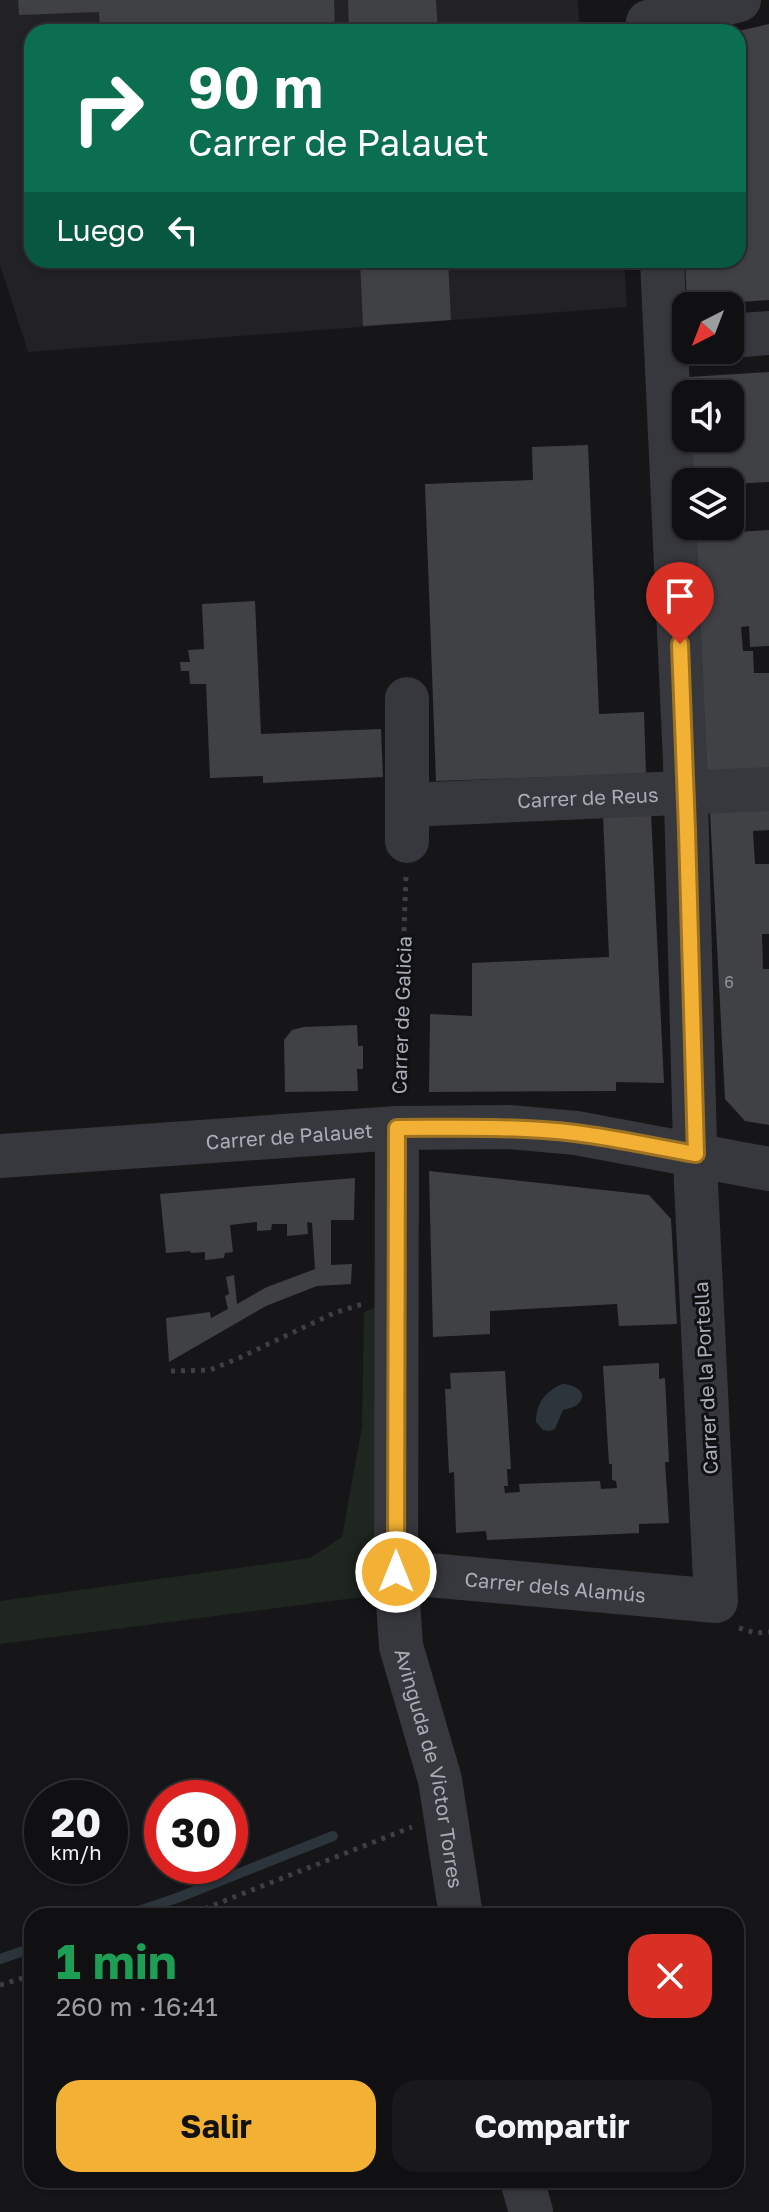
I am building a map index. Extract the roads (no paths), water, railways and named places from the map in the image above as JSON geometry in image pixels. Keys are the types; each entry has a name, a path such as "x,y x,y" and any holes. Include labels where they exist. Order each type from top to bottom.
{"street":[{"path":"647,18 739,0"},
{"name":"Carrer de la Portella","path":"663,268 672,318"},
{"path":"744,335 769,333"},
{"name":"Carrer de la Portella","path":"677,364 696,1154 716,1601"},
{"name":"Carrer de Reus","path":"407,699 407,823 686,793 769,789"},
{"name":"Carrer de Palauet","path":"0,1156 397,1128 509,1127 576,1133 769,1169"},
{"path":"396,1572 397,1128"},
{"name":"Carrer dels Alamús","path":"396,1572 716,1601"},
{"name":"Avinguda de Victor Torres","path":"396,1572 401,1646 440,1780 460,1908"},
{"path":"524,2188 531,2212"}],"waterway":[{"path":"148,1908 333,1836"},
{"path":"0,1959 24,1951"}]}
